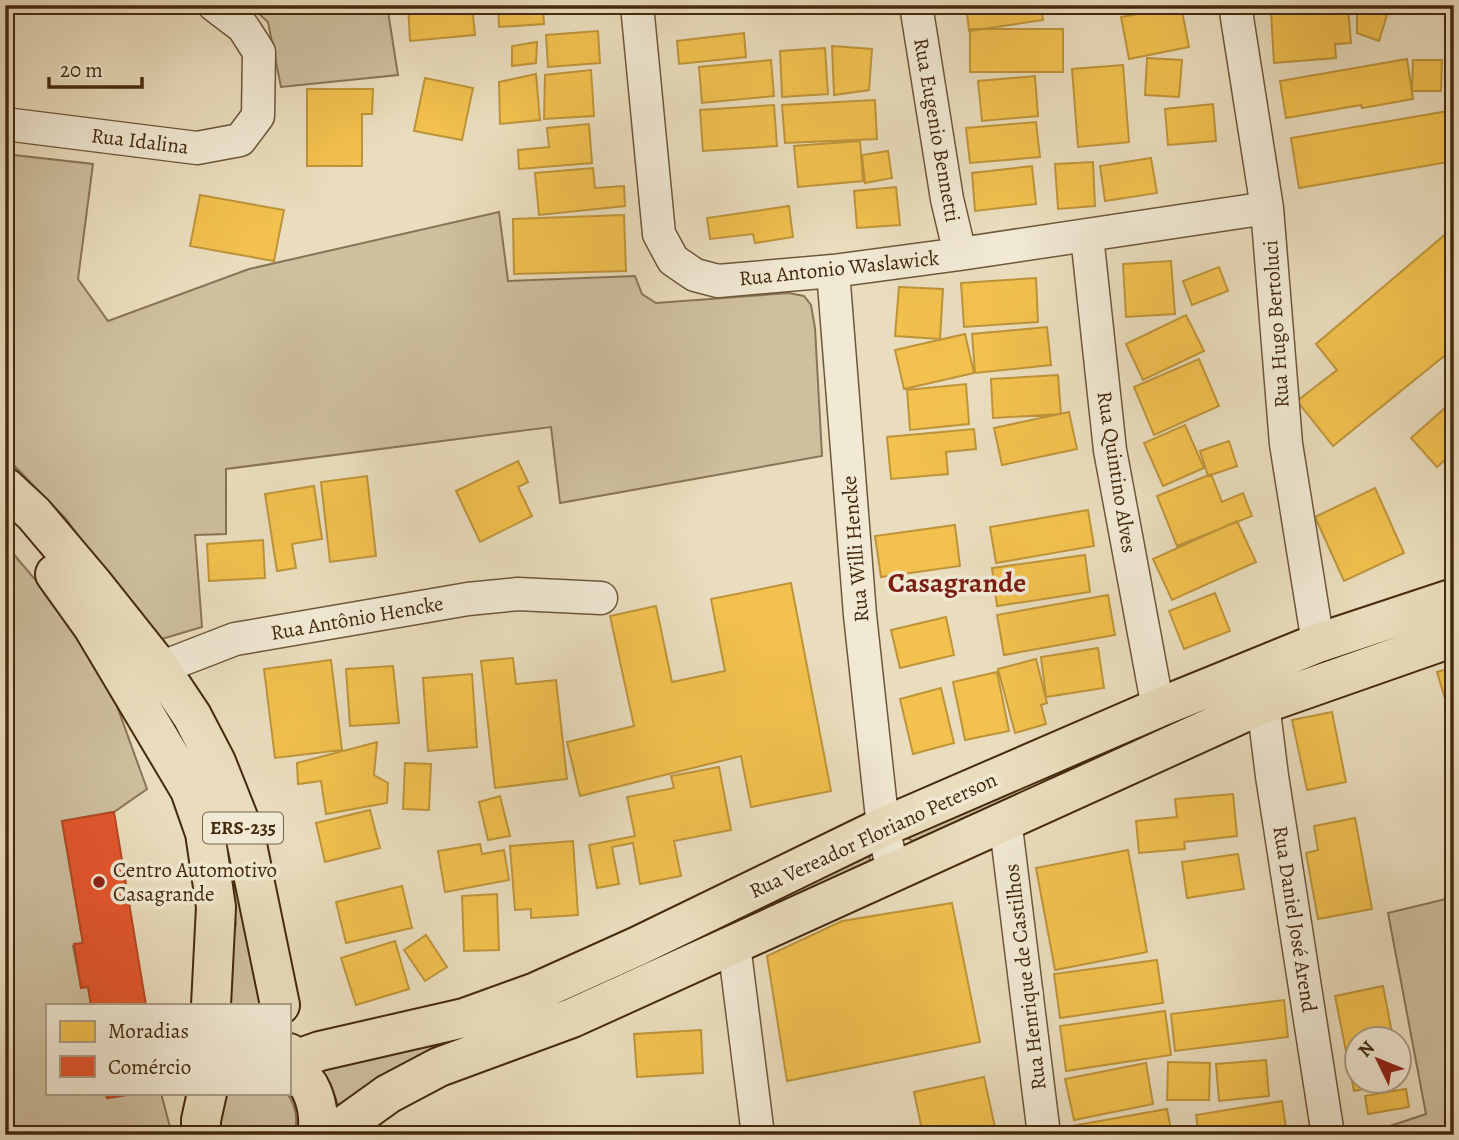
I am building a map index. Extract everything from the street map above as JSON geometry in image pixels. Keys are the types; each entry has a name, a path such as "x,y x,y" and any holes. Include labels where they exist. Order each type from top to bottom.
{"main road":[{"name":"ERS-235","path":"5,486 69,554 160,668 192,716 216,762 246,835 280,1004"},
{"name":"ERS-235","path":"5,516 56,575 93,627 190,790 205,833 216,906 211,1004"},
{"name":"Rua Vereador Floriano Peterson","path":"290,1059 464,1018 536,992 638,946 883,827 1158,708 1318,643 1454,598"},
{"name":"Rua Vereador Floriano Peterson","path":"331,1135 388,1094 439,1068 572,1018 1263,704 1454,637"},
{"path":"290,1060 310,1088 316,1104 317,1135"},
{"path":"201,1135 207,1094"}],"street":[{"name":"Rua Idalina","path":"5,124 197,148 240,140 258,116 259,52 243,27 214,5"},
{"name":"Rua Antonio Waslawick","path":"636,5 659,234 673,260 695,275 718,281 832,271 1267,208"},
{"name":"Rua Eugenio Bennetti","path":"916,5 947,200 960,254"},
{"name":"Rua Hugo Bertoluci","path":"1236,5 1267,208 1286,444 1318,643"},
{"name":"Rua Quintino Alves","path":"1087,236 1110,450 1158,708"},
{"name":"Rua Willi Hencke","path":"832,271 860,615 883,827 893,871"},
{"name":"Rua Antônio Hencke","path":"160,668 236,639 468,599 518,594 601,598"},
{"path":"137,702 160,668"},
{"name":"Rua Daniel José Arend","path":"1263,704 1328,1135"},
{"name":"Rua Henrique de Castilhos","path":"1005,819 1044,1135"},
{"path":"734,945 758,1135"}],"shaded area":[{"path":"249,5 387,5 398,75 281,87 268,22"},
{"path":"5,154 93,164 78,279 108,321 249,269 499,212 508,281 635,276 642,294 656,303 789,293 804,296 811,305 815,328 822,456 560,503 551,427 226,469 226,534 195,535 202,627 155,641 66,519 5,456"},
{"path":"5,544 50,597 113,695 147,789 114,812 62,821 83,943 73,946 81,987 88,987 91,1004 46,1004 46,1094 106,1094 107,1098 133,1094 161,1094 172,1135 5,1135"},
{"path":"1454,612 1454,620 1175,724 913,841 907,838 909,834 1171,717"},
{"path":"866,855 870,857 869,862 517,1023 426,1056 338,1105 332,1088 318,1067"},
{"path":"233,857 262,1004 223,1004 229,951 236,924 228,858"},
{"path":"1454,897 1454,1135 1363,1135 1426,1114 1414,1051 1414,1024 1409,1024 1388,913"},
{"path":"288,1094 296,1113 294,1135 217,1135 224,1095"}],"building: Moradias":[{"path":"408,5 472,5 475,35 410,41"},
{"path":"498,5 543,5 544,24 499,27"},
{"path":"674,5 734,5 735,8 675,13"},
{"path":"966,5 1041,5 1043,20 969,31"},
{"path":"1061,5 1096,5 1063,14"},
{"path":"1106,5 1147,5 1106,11"},
{"path":"1446,5 1454,5 1452,41"},
{"path":"1181,6 1189,47 1129,59 1121,17"},
{"path":"1357,6 1387,15 1379,41 1357,33"},
{"path":"1348,7 1351,43 1335,44 1336,58 1274,63 1271,12"},
{"path":"970,29 1063,29 1063,72 970,72"},
{"path":"598,31 600,63 548,67 546,35"},
{"path":"744,33 746,57 679,64 677,41"},
{"path":"537,42 536,63 512,66 512,46"},
{"path":"832,46 872,49 869,90 834,95"},
{"path":"825,48 828,94 782,97 780,51"},
{"path":"1147,58 1182,60 1179,97 1145,95"},
{"path":"1407,59 1413,99 1286,118 1280,81"},
{"path":"771,60 774,96 702,103 699,67"},
{"path":"1413,60 1442,60 1441,91 1412,91"},
{"path":"1123,65 1129,142 1078,147 1072,69"},
{"path":"591,70 594,116 544,119 545,75"},
{"path":"536,74 540,120 500,124 499,82"},
{"path":"1035,76 1038,116 982,121 978,81"},
{"path":"425,78 473,88 462,140 414,131"},
{"path":"307,89 373,89 372,114 362,114 362,166 307,166"},
{"path":"875,100 877,139 785,143 782,105"},
{"path":"1213,104 1216,141 1168,145 1165,109"},
{"path":"774,105 777,146 703,151 700,110"},
{"path":"1454,110 1454,161 1299,188 1291,138"},
{"path":"1036,122 1040,157 970,163 966,128"},
{"path":"589,124 592,163 519,169 518,150 549,147 547,128"},
{"path":"860,141 863,181 798,187 794,146"},
{"path":"888,151 892,178 865,183 862,155"},
{"path":"1151,158 1157,193 1105,201 1100,166"},
{"path":"1093,162 1095,206 1058,209 1055,164"},
{"path":"1032,166 1036,204 975,211 972,173"},
{"path":"593,168 595,188 624,186 625,206 539,215 535,173"},
{"path":"896,187 900,225 857,228 854,191"},
{"path":"200,195 284,210 274,261 190,246"},
{"path":"789,206 793,237 755,243 753,234 710,239 707,218"},
{"path":"624,215 626,271 514,274 513,219"},
{"path":"1454,227 1454,348 1333,446 1297,401 1337,370 1316,344"},
{"path":"1171,261 1175,314 1126,317 1123,264"},
{"path":"1219,267 1228,291 1192,305 1183,281"},
{"path":"1036,278 1038,322 964,327 961,283"},
{"path":"899,287 943,289 940,339 895,336"},
{"path":"1186,315 1204,351 1143,380 1126,344"},
{"path":"1047,327 1051,365 975,373 972,334"},
{"path":"965,334 974,373 904,389 895,350"},
{"path":"1199,359 1219,406 1154,435 1134,387"},
{"path":"1058,375 1061,414 993,418 991,379"},
{"path":"966,384 969,424 910,430 907,390"},
{"path":"1445,408 1454,418 1454,452 1437,467 1411,438"},
{"path":"1069,412 1077,449 1002,465 994,428"},
{"path":"1185,425 1204,468 1163,486 1144,443"},
{"path":"974,429 976,449 946,452 948,474 891,479 887,437"},
{"path":"1229,441 1237,466 1208,476 1200,451"},
{"path":"518,461 528,482 518,487 532,516 480,542 456,491"},
{"path":"1211,474 1222,502 1243,493 1252,516 1177,546 1157,496"},
{"path":"367,476 376,556 330,562 321,482"},
{"path":"314,486 322,539 292,544 296,568 277,571 265,494"},
{"path":"1375,488 1404,553 1344,581 1315,517"},
{"path":"1088,510 1094,546 996,563 990,527"},
{"path":"1237,521 1256,562 1172,600 1153,559"},
{"path":"955,525 960,566 881,577 875,536"},
{"path":"263,540 265,578 209,581 207,544"},
{"path":"1085,555 1090,592 997,606 992,568"},
{"path":"791,583 831,791 751,807 741,756 580,796 567,742 634,726 610,616 656,606 672,682 725,671 711,599"},
{"path":"1215,593 1230,631 1184,649 1169,611"},
{"path":"1108,595 1115,635 1004,655 997,615"},
{"path":"946,617 954,655 900,668 891,630"},
{"path":"1098,648 1104,688 1046,697 1041,657"},
{"path":"513,658 516,684 556,680 567,779 495,788 481,661"},
{"path":"1036,659 1047,703 1041,705 1046,724 1015,733 998,669"},
{"path":"331,660 342,750 275,758 264,669"},
{"path":"393,666 399,723 350,726 346,669"},
{"path":"1454,667 1454,729 1437,672"},
{"path":"997,672 1009,731 965,740 953,682"},
{"path":"472,674 477,747 428,751 423,678"},
{"path":"941,688 954,743 913,754 900,699"},
{"path":"1332,712 1346,782 1307,790 1292,720"},
{"path":"377,742 374,775 388,783 387,803 326,814 321,781 298,784 297,763"},
{"path":"405,763 431,764 429,810 403,809"},
{"path":"719,767 731,830 674,841 681,876 640,884 633,843 612,847 619,884 597,888 589,845 635,836 627,797 674,788 671,776"},
{"path":"1233,794 1237,836 1184,842 1185,849 1139,853 1136,821 1177,817 1175,799"},
{"path":"500,796 510,836 488,840 479,802"},
{"path":"370,810 380,848 325,862 316,823"},
{"path":"1355,818 1372,909 1318,919 1306,853 1318,850 1314,826"},
{"path":"573,841 578,915 531,918 531,909 515,910 510,846"},
{"path":"480,844 482,854 504,850 509,880 445,892 438,851"},
{"path":"1128,850 1147,952 1055,970 1036,868"},
{"path":"1238,854 1244,889 1187,898 1182,862"},
{"path":"402,886 412,928 346,943 336,902"},
{"path":"497,894 499,950 464,951 462,896"},
{"path":"952,903 980,1042 787,1081 767,956 842,921"},
{"path":"426,935 447,967 425,981 404,950"},
{"path":"395,941 409,989 356,1005 341,958"},
{"path":"1157,960 1163,1003 1060,1018 1054,974"},
{"path":"1383,986 1390,1024 1344,1024 1344,1041 1335,996"},
{"path":"1284,1000 1288,1037 1175,1051 1171,1014"},
{"path":"1165,1011 1171,1055 1066,1071 1060,1026"},
{"path":"701,1030 703,1073 637,1077 634,1034"},
{"path":"1266,1060 1269,1096 1219,1101 1216,1064"},
{"path":"1168,1062 1210,1063 1209,1100 1167,1100"},
{"path":"1146,1063 1153,1104 1074,1120 1065,1079"},
{"path":"984,1077 996,1132 983,1135 923,1135 914,1092"},
{"path":"1407,1094 1409,1107 1368,1114 1365,1096"},
{"path":"1282,1101 1287,1135 1199,1135 1196,1115"},
{"path":"1167,1109 1172,1135 1067,1135 1066,1127"}],"building: Comércio":[{"name":"Centro Automotivo Casagrande","path":"114,812 146,1004 91,1004 88,987 81,988 74,944 83,943 62,821"},
{"path":"106,1094 133,1094 107,1098"}],"place":[{"name":"Centro Automotivo Casagrande","path":"99,882"}],"district":[{"name":"Casagrande","path":"957,583"}]}
